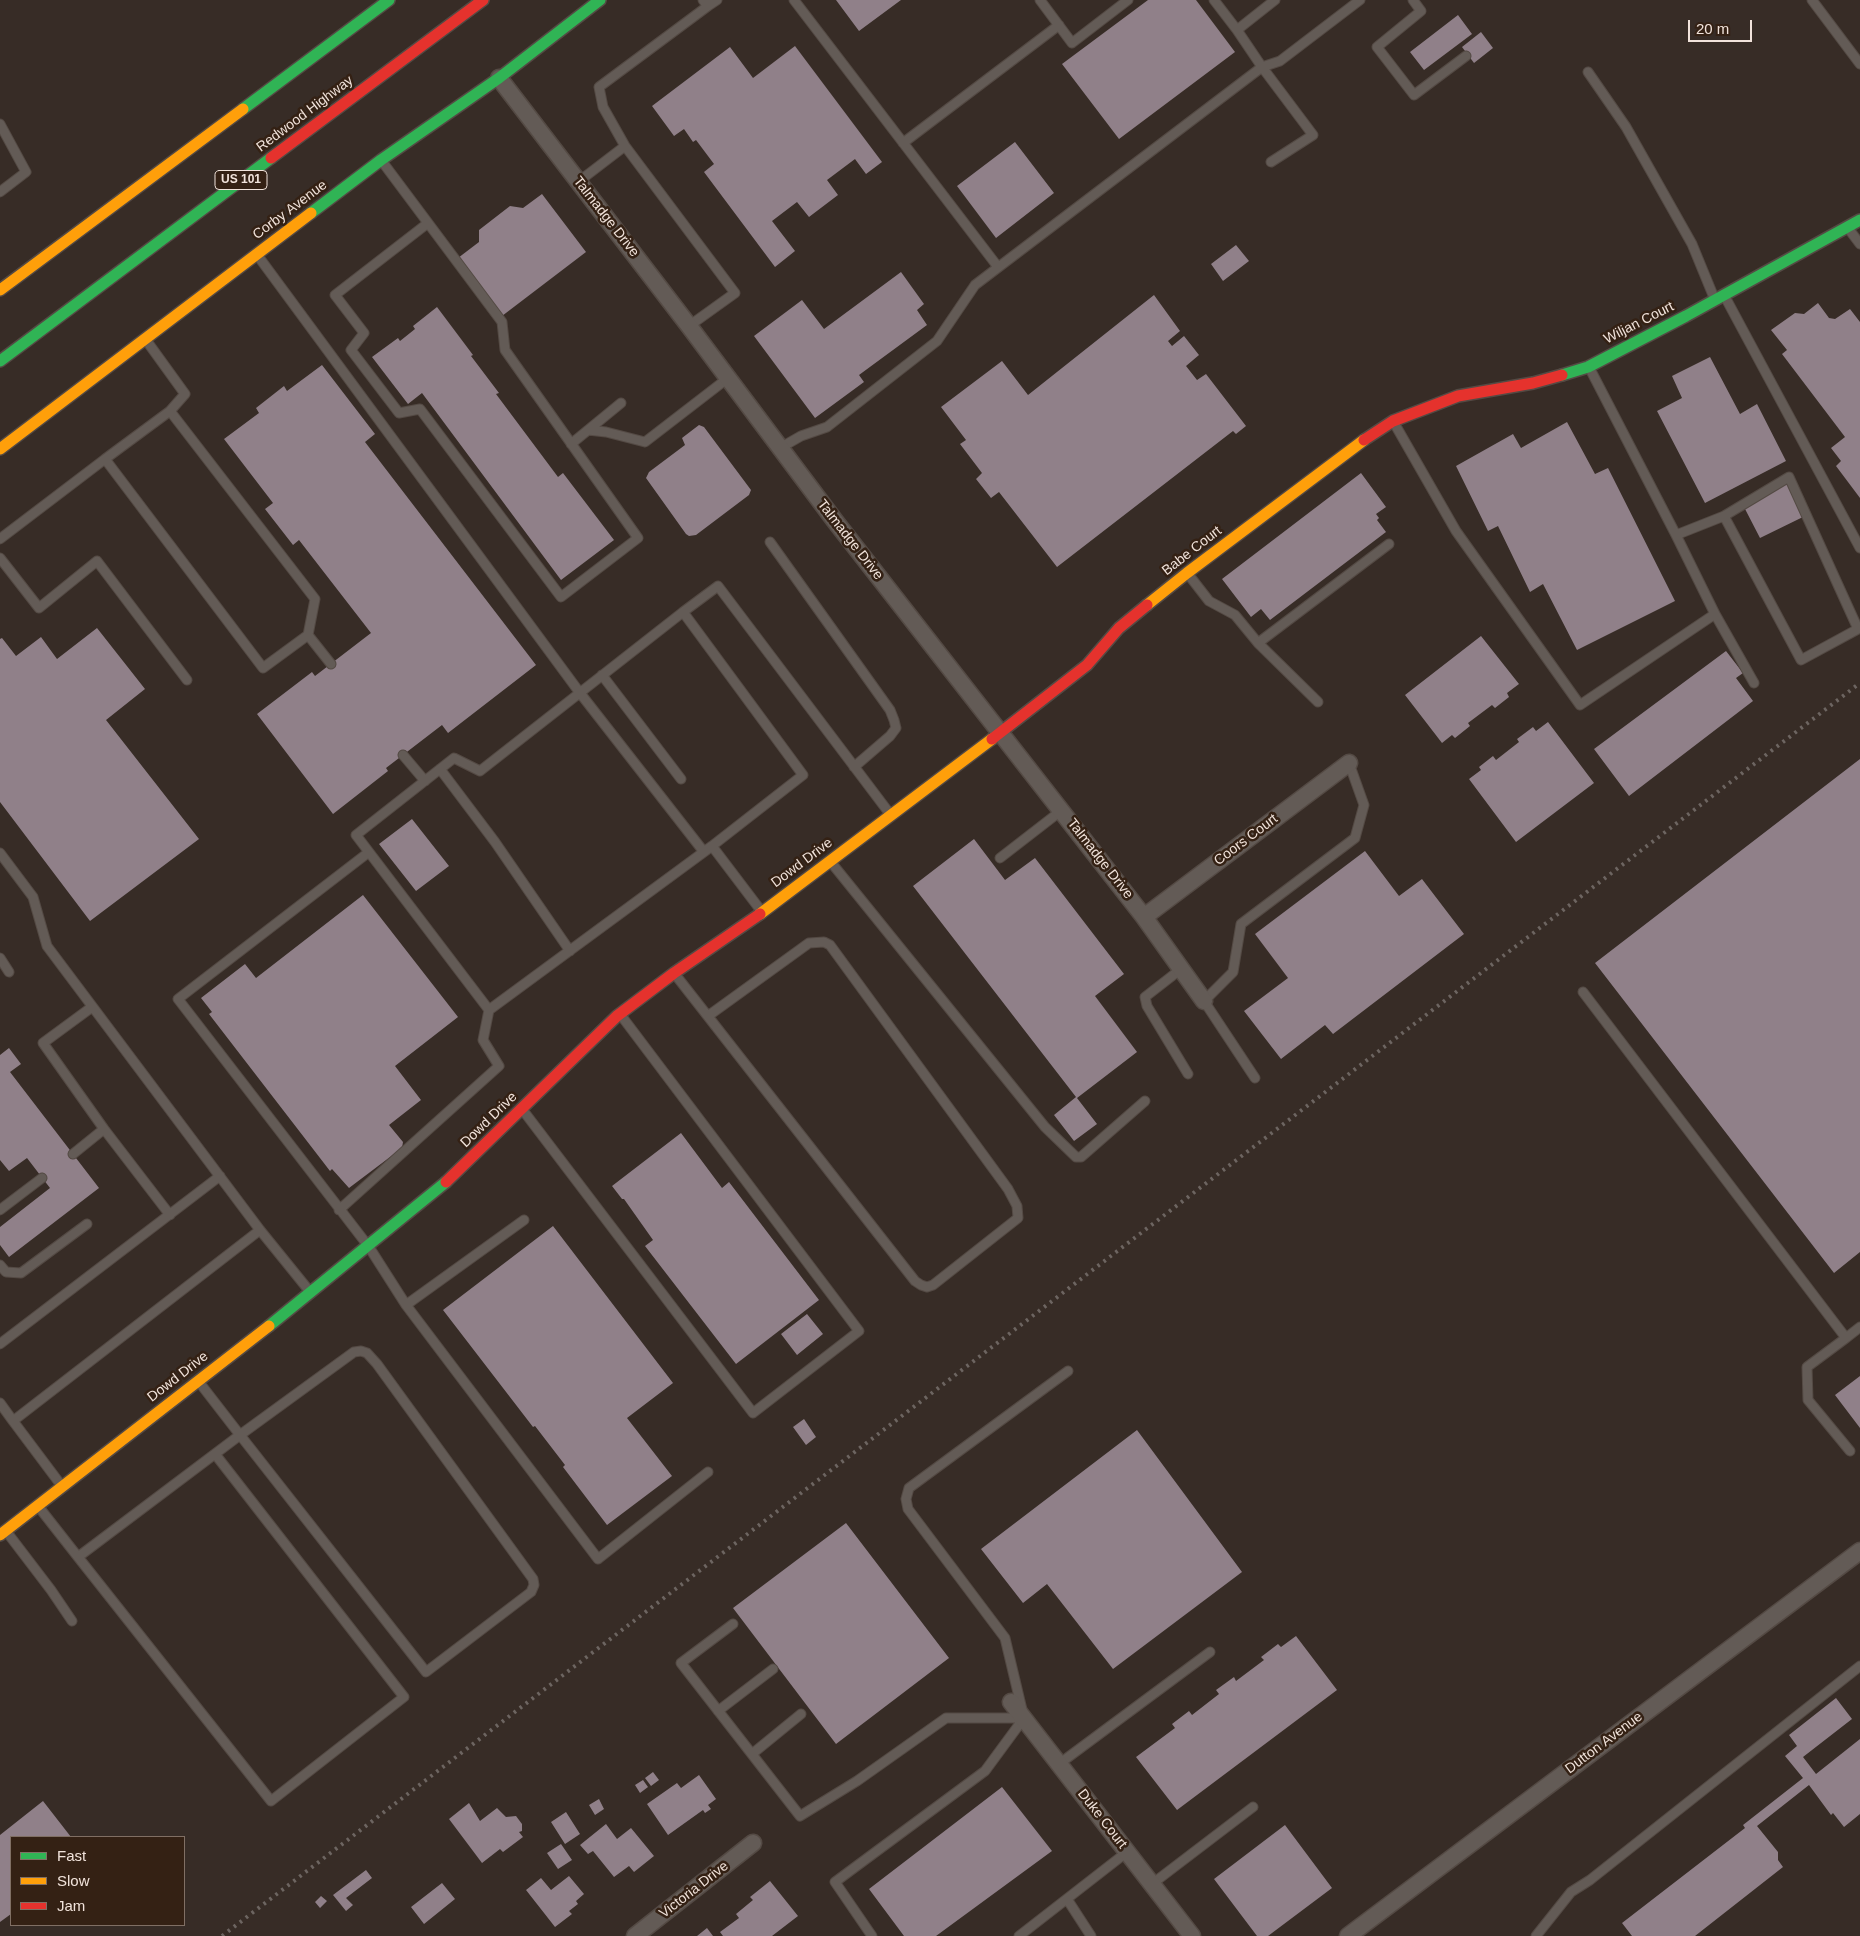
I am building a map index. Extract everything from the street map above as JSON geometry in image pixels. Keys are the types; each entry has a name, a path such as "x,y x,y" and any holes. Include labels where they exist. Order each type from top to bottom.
{"main road":[{"path":"0,290 389,0"},
{"name":"Redwood Highway","path":"0,361 483,0"},
{"name":"Corby Avenue","path":"0,448 381,160 499,78 600,0"},
{"name":"Wiljan Court","path":"1416,412 1458,396 1533,383 1588,367 1860,220"},
{"name":"Babe Court","path":"1001,732 1087,665 1119,628 1188,574 1362,441 1393,421 1416,412"},
{"name":"Dowd Drive","path":"3,1533 311,1293 442,1186 620,1014 674,973 762,912 1001,732"}],"street":[{"name":"Talmadge Drive","path":"499,78 689,326 841,529 1144,917 1204,1001"},
{"name":"Coors Court","path":"1144,917 1349,763"},
{"name":"Dutton Avenue","path":"1348,1936 1860,1551"},
{"name":"Duke Court","path":"1011,1702 1192,1936"},
{"name":"Victoria Drive","path":"635,1936 753,1843"}],"lane":[{"path":"689,326 734,293 625,146 604,108 599,87 706,3 717,0"},
{"path":"794,0 998,267"},
{"path":"1040,0 1072,43 1128,0"},
{"path":"1214,0 1313,135 1271,162"},
{"path":"1237,30 1276,0"},
{"path":"780,448 802,436 827,427 937,341 975,285 1262,67 1280,61 1360,0"},
{"path":"1413,0 1421,11 1377,47 1414,94 1466,56"},
{"path":"1812,0 1860,64"},
{"path":"903,143 1059,25"},
{"path":"1588,72 1626,127 1860,548"},
{"path":"0,124 26,172 0,192"},
{"path":"578,182 625,146"},
{"path":"381,160 502,322 505,350 638,538 561,597 420,409 400,413 351,350 364,332 335,294 428,223"},
{"path":"1847,227 1860,244"},
{"path":"256,254 580,693 704,852"},
{"path":"0,539 170,411 185,394 145,339"},
{"path":"1588,367 1715,614 1754,683"},
{"path":"588,430 606,432 645,442 728,378"},
{"path":"571,444 621,403"},
{"path":"105,459 262,668 308,635 314,599 170,411"},
{"path":"1393,421 1456,531 1580,705 1715,614"},
{"path":"1676,535 1724,516 1789,477 1858,630 1801,660 1724,516"},
{"path":"770,542 890,710 894,720 896,728 890,736 854,767"},
{"path":"1258,643 1389,544"},
{"path":"0,558 39,608 97,561 188,680"},
{"path":"1188,574 1208,601 1235,615 1258,643 1318,702"},
{"path":"489,1010 356,835 454,758 480,771 718,586 890,814"},
{"path":"339,1210 499,1066 482,1040 489,1010 704,852 803,775 683,612"},
{"path":"308,635 331,664"},
{"path":"602,675 681,779"},
{"path":"403,755 424,781"},
{"path":"1255,1078 1204,1001 1233,972 1241,924 1355,838 1364,805 1349,763"},
{"path":"440,768 495,842 570,950"},
{"path":"1000,858 1062,810"},
{"path":"712,846 762,912"},
{"path":"369,852 178,999 368,1247 406,1305 598,1560 708,1472"},
{"path":"0,853 33,897 47,946 260,1230 311,1293"},
{"path":"830,861 1045,1127 1076,1157 1081,1157 1145,1101"},
{"path":"674,973 915,1281 927,1287 933,1284 1018,1218 1017,1206 1008,1189 830,945 824,942 809,943 708,1016"},
{"path":"0,958 9,972"},
{"path":"1181,970 1145,997 1147,1006 1188,1074"},
{"path":"1583,992 1846,1338"},
{"path":"92,1007 43,1043 104,1129 170,1215"},
{"path":"522,1109 753,1413 859,1331 620,1014"},
{"path":"73,1154 104,1129"},
{"path":"0,1344 220,1176"},
{"path":"0,1210 42,1178"},
{"path":"406,1305 524,1220"},
{"path":"2,1271 22,1273 87,1224"},
{"path":"13,1421 260,1230"},
{"path":"1850,1451 1808,1400 1807,1368 1860,1327"},
{"path":"78,1557 214,1454 240,1435 354,1352 361,1351 367,1353 533,1579 534,1585 531,1592 426,1672 240,1435 198,1381"},
{"path":"872,1936 835,1882 985,1771 1024,1718 1005,1638 916,1522 908,1509 906,1499 910,1488 1068,1371"},
{"path":"0,1403 62,1486"},
{"path":"38,1506 271,1801 404,1697 214,1454"},
{"path":"3,1533 51,1590 72,1621"},
{"path":"733,1624 681,1663 800,1816 857,1781 946,1718 1024,1718"},
{"path":"1059,1764 1210,1652"},
{"path":"1536,1936 1571,1892 1605,1868 1860,1666"},
{"path":"718,1711 773,1669"},
{"path":"752,1754 801,1714"},
{"path":"1152,1884 1253,1807"},
{"path":"1019,1936 1128,1852"},
{"path":"1067,1899 1091,1936"}],"building":[{"path":"836,0 901,0 859,31"},
{"path":"1148,0 1196,0 1235,52 1119,139 1062,64"},
{"path":"1458,15 1472,34 1424,70 1410,52"},
{"path":"1481,32 1493,48 1474,63 1462,47"},
{"path":"795,46 882,162 866,174 855,159 827,180 838,195 809,217 797,202 772,221 795,251 775,267 704,172 714,164 696,140 693,142 684,129 674,136 652,106 730,47 753,78"},
{"path":"1015,142 1054,193 996,238 957,186"},
{"path":"542,194 586,252 502,316 458,258 479,242 479,230 510,206 523,208"},
{"path":"1236,245 1249,261 1223,281 1211,264"},
{"path":"901,272 924,304 917,310 927,325 859,375 864,382 815,418 754,336 802,300 824,329"},
{"path":"1154,295 1180,331 1168,341 1172,346 1184,336 1199,355 1186,366 1197,380 1206,374 1246,426 1236,434 1233,431 1057,567 999,492 991,498 976,479 982,473 960,444 966,440 941,407 1002,361 1028,395"},
{"path":"1818,303 1829,318 1835,319 1850,309 1860,322 1860,498 1836,466 1841,461 1831,448 1845,437 1782,354 1787,350 1771,330 1795,313 1804,314"},
{"path":"437,307 499,393 496,394 558,477 563,473 614,540 561,580 422,393 408,404 372,357 398,338 400,341 415,329 413,326"},
{"path":"1710,357 1740,414 1757,404 1786,461 1705,503 1657,411 1682,398 1672,376"},
{"path":"322,365 375,434 365,442 536,665 448,733 442,725 386,768 388,771 333,814 257,714 312,672 315,676 371,633 299,540 293,545 265,509 273,503 224,439 259,413 256,408 284,386 287,391"},
{"path":"1567,422 1595,474 1608,468 1675,601 1577,650 1543,584 1530,592 1498,526 1488,531 1456,466 1513,434 1521,448"},
{"path":"699,425 704,427 751,490 749,495 696,535 689,536 646,478 649,472 685,445 682,438"},
{"path":"1361,473 1386,507 1376,514 1379,518 1377,520 1386,532 1270,620 1261,609 1251,617 1222,579"},
{"path":"1787,483 1805,516 1760,538 1744,507"},
{"path":"97,628 145,689 106,720 199,839 90,921 0,802 0,639 2,638 16,656 41,637 57,659"},
{"path":"1481,636 1519,684 1507,693 1509,697 1495,708 1492,705 1468,723 1470,726 1455,738 1452,735 1442,743 1405,695"},
{"path":"1726,651 1743,673 1736,678 1753,701 1629,796 1594,749"},
{"path":"1548,722 1594,783 1516,842 1469,779 1481,770 1479,767 1493,756 1496,760 1519,742 1517,739 1533,727 1536,731"},
{"path":"1860,759 1860,1252 1834,1273 1595,963"},
{"path":"412,819 449,866 416,891 379,844"},
{"path":"974,839 1005,880 1035,858 1124,974 1095,996 1137,1052 1077,1098 1097,1124 1074,1141 1054,1115 1076,1097 913,886"},
{"path":"1365,851 1399,896 1422,879 1464,934 1333,1034 1325,1025 1281,1059 1244,1011 1288,978 1255,934"},
{"path":"363,895 458,1017 395,1066 421,1100 389,1125 403,1142 402,1148 349,1188 332,1169 330,1171 209,1014 212,1012 201,998 245,964 256,978"},
{"path":"9,1048 21,1064 10,1072 99,1188 9,1257 0,1245 0,1227 50,1188 27,1158 9,1171 0,1160 0,1055"},
{"path":"681,1133 722,1188 729,1182 819,1300 736,1364 645,1246 653,1240 624,1199 612,1186"},
{"path":"553,1226 673,1383 627,1418 672,1476 607,1525 563,1467 565,1465 535,1426 533,1427 443,1310"},
{"path":"807,1314 823,1334 797,1355 781,1334"},
{"path":"1860,1376 1860,1428 1835,1395"},
{"path":"804,1419 816,1437 806,1445 793,1427"},
{"path":"1137,1430 1242,1572 1113,1669 1047,1584 1023,1603 981,1549"},
{"path":"846,1523 949,1658 836,1744 733,1608"},
{"path":"1296,1636 1337,1690 1177,1810 1136,1757 1175,1728 1172,1724 1189,1711 1192,1715 1219,1694 1216,1690 1234,1677 1236,1681 1264,1660 1261,1657 1278,1644 1281,1647"},
{"path":"1836,1698 1852,1719 1803,1757 1816,1774 1860,1739 1860,1814 1844,1827 1833,1813 1831,1815 1809,1785 1757,1826 1778,1852 1778,1860 1783,1867 1695,1936 1632,1936 1622,1923 1745,1828 1743,1825 1803,1778 1785,1756 1797,1746 1789,1735"},
{"path":"653,1772 659,1780 651,1786 645,1778"},
{"path":"699,1775 716,1799 708,1805 711,1809 705,1813 703,1810 668,1835 647,1804 677,1783 681,1788"},
{"path":"643,1780 648,1787 640,1793 635,1785"},
{"path":"1002,1787 1052,1851 936,1936 904,1936 869,1889"},
{"path":"599,1799 604,1809 595,1815 589,1805"},
{"path":"43,1801 70,1836 10,1836 10,1915 0,1922 0,1835"},
{"path":"469,1803 480,1821 497,1808 506,1817 516,1816 522,1824 522,1831 519,1832 523,1837 503,1852 500,1849 482,1863 449,1819"},
{"path":"566,1812 580,1834 565,1844 551,1822"},
{"path":"606,1824 617,1839 631,1828 654,1856 634,1872 629,1866 614,1877 593,1851 588,1854 580,1845"},
{"path":"1285,1825 1332,1888 1268,1936 1257,1936 1214,1879"},
{"path":"561,1844 572,1860 558,1869 547,1853"},
{"path":"366,1870 372,1878 346,1898 353,1905 346,1911 333,1895"},
{"path":"569,1876 584,1894 576,1901 578,1904 569,1911 572,1914 555,1927 526,1890 541,1878 551,1890"},
{"path":"770,1881 798,1916 772,1936 723,1936 720,1932 739,1918 736,1914 753,1900 750,1897"},
{"path":"442,1883 455,1899 424,1924 411,1907"},
{"path":"321,1896 327,1901 320,1908 315,1902"},
{"path":"707,1928 713,1936 697,1936"}],"railway":[{"path":"222,1936 1860,683"}],"traffic: fast":[{"path":"243,109 389,0"},
{"path":"311,213 381,160 499,78 600,0"},
{"path":"0,361 271,158"},
{"path":"1562,375 1588,367 1686,316 1860,220"},
{"path":"269,1326 446,1182"}],"traffic: slow":[{"path":"0,290 243,109"},
{"path":"0,449 311,213"},
{"path":"1147,605 1364,440"},
{"path":"760,914 992,739"},
{"path":"0,1535 269,1326"}],"traffic: jam":[{"path":"271,158 483,0"},
{"path":"1364,440 1393,421 1458,396 1533,383 1562,375"},
{"path":"992,739 1087,665 1119,628 1147,605"},
{"path":"446,1182 617,1016 674,973 760,914"}]}
